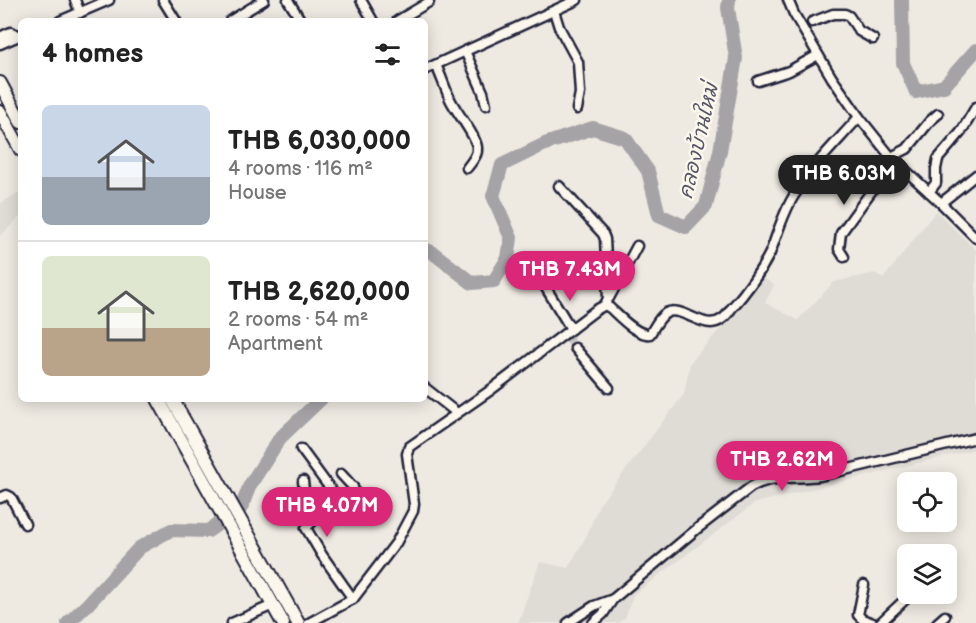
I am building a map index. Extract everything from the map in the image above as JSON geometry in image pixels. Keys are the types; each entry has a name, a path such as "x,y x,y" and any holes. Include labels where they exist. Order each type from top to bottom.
{"main road":[{"path":"0,83 18,116"},
{"path":"0,112 18,145"},
{"path":"160,402 219,495"},
{"path":"173,402 282,623"},
{"path":"239,532 298,623"}],"street":[{"path":"75,0 80,13"},
{"path":"68,18 110,0"},
{"path":"235,18 264,0"},
{"path":"288,0 299,18"},
{"path":"361,0 372,18"},
{"path":"428,68 577,0"},
{"path":"788,0 807,25 818,55 831,78 859,117 893,159 974,233"},
{"path":"167,1 176,18"},
{"path":"402,18 429,2"},
{"path":"554,10 559,27 578,62 580,93 577,109"},
{"path":"807,25 832,14 845,14 849,16 859,31 873,39"},
{"path":"0,37 11,32 18,35"},
{"path":"0,44 18,37"},
{"path":"465,51 483,92 486,105"},
{"path":"762,80 778,76 818,55"},
{"path":"436,65 450,99 475,137 477,153 467,168"},
{"path":"929,192 936,183 938,159 961,132 976,107"},
{"path":"844,257 839,249 841,234 845,226 893,159 907,149 938,114"},
{"path":"559,186 605,238 607,302 610,308 643,335 650,334 663,315 670,311 714,323 722,320 744,294 769,254 795,192 859,117"},
{"path":"942,203 976,175"},
{"path":"309,623 353,599 396,543 413,511 414,493 407,454 409,447 488,392 607,302 637,246"},
{"path":"546,288 568,333"},
{"path":"575,348 609,388"},
{"path":"428,390 457,413"},
{"path":"592,623 603,614 613,599 698,528 760,482 820,476 976,438"},
{"path":"301,449 340,502"},
{"path":"341,474 353,487 352,495 315,519 306,528 353,599"},
{"path":"303,482 315,519"},
{"path":"0,498 7,495 11,497 25,524"},
{"path":"864,585 858,615 873,623"},
{"path":"568,623 594,606 613,599"},
{"path":"880,623 900,604"},
{"path":"232,623 273,605"},
{"path":"937,623 945,616"}],"shaded area":[{"path":"18,193 18,219 0,236 0,204"},
{"path":"936,211 976,250 976,449 755,503 633,595 625,618 618,623 518,623 540,562 568,568 587,535 599,505 684,394 690,363 749,296 760,276 774,285 765,303 798,320 834,282 875,273 883,279"}],"waterway":[{"name":"คลองบ้านใหม่","path":"428,250 472,283 494,281 508,258 511,238 493,196 502,165 545,144 593,128 625,138 648,171 659,215 686,227 706,206 720,151 736,58 728,8 729,0"},
{"name":"คลองบ้านใหม่","path":"902,0 903,63 916,92 944,86 976,50"},
{"name":"คลองบ้านใหม่","path":"68,623 139,548 171,530 208,531 241,508 250,485 280,438 318,402"}],"tunnel":[{"path":"567,336 575,348"}]}
